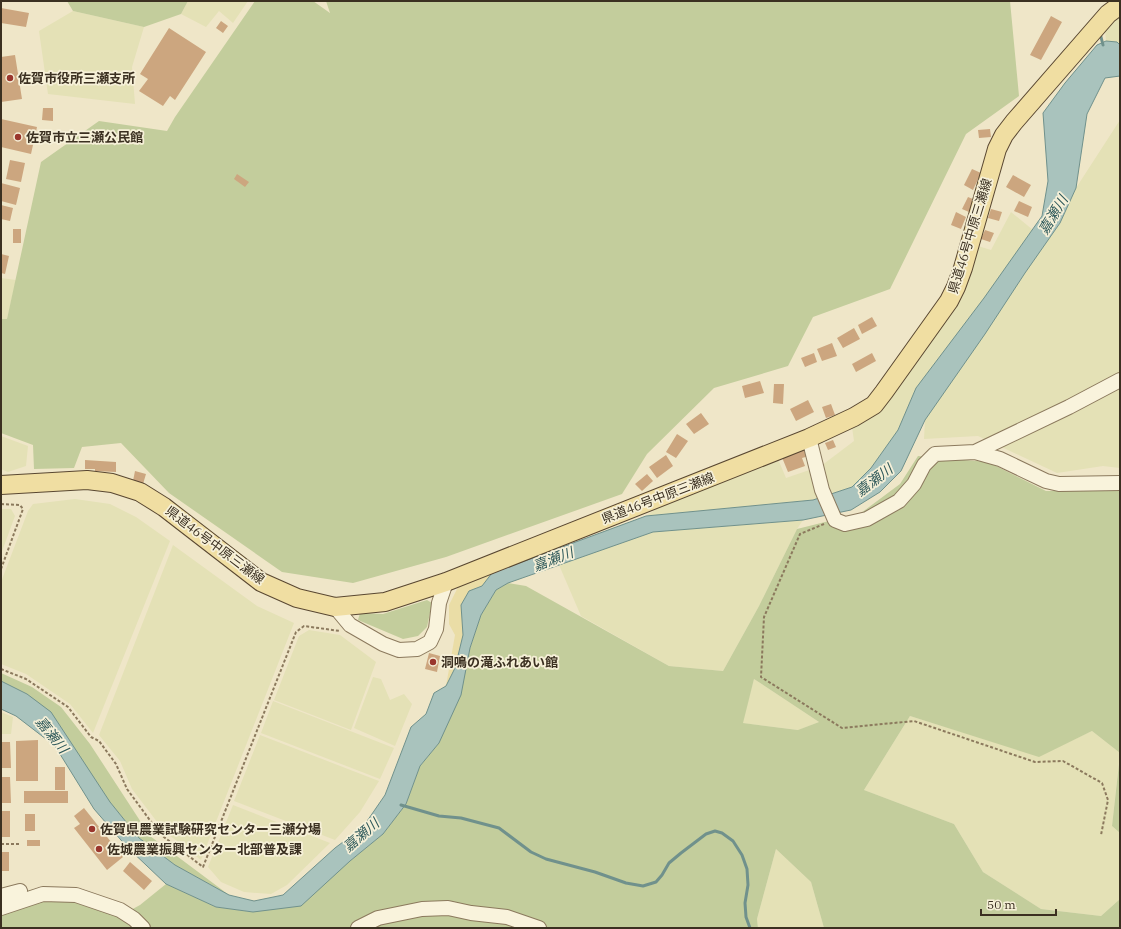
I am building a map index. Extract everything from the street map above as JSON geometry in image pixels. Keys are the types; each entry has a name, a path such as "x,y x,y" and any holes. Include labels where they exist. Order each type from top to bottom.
{"main road":[{"name":"県道46号中原三瀬線","path":"1,485 87,480 112,483 140,492 164,507 261,582 297,598 335,607 385,602 446,582 809,438 854,417 874,405 899,372 949,301 956,287 997,149 1004,135 1108,14 1120,5"}],"street":[{"path":"975,452 1069,407 1120,380"},
{"path":"809,438 822,490 835,520 845,524 867,519 899,501 914,484 924,465 935,454 975,452 1000,459 1046,482 1060,484 1120,483"},
{"path":"335,607 350,625 383,644 399,650 417,649 430,642 436,629 439,603 446,582"},
{"path":"1,896 20,891"},
{"path":"1,908 43,894 76,895 120,910 134,919 143,928"},
{"path":"358,928 378,918 422,909 448,908 504,923 539,928"}],"path":[{"path":"1,504 20,505 24,509 1,569"},
{"path":"835,520 800,534 764,617 761,677 842,728 914,721 1035,762 1063,761 1102,783 1108,800 1101,835"},
{"path":"1,669 26,679 68,707 91,737 99,741 116,764 127,789 160,834 203,867 296,632 304,626 343,632"},
{"path":"1,844 19,844"}],"shaded area":[{"path":"188,1 248,1 233,23 219,11 206,27 181,14"},
{"path":"73,11 144,27 132,67 135,104 48,94 39,31"},
{"path":"1120,15 1120,45 1117,42 1106,41 1105,29"},
{"path":"1120,120 1120,468 1103,466 1057,473 978,436 924,439 925,420 1060,223 1076,188"},
{"path":"1011,212 1033,230 916,388 898,430 871,468 852,487 813,500 646,516 666,502 778,459 786,478 821,466 854,441 852,427 978,246 991,250"},
{"path":"1,278 16,280 7,319 1,319"},
{"path":"1,436 28,446 26,466 8,472 1,469"},
{"path":"75,499 110,504 136,517 170,541 93,733 70,704 26,674 1,664 1,582 28,511 33,504"},
{"path":"1,509 11,509 15,516 1,554"},
{"path":"803,520 797,529 759,606 723,671 669,666 581,616 559,565 653,532"},
{"path":"173,545 257,606 294,623 201,860 164,831 132,789 120,761 99,735"},
{"path":"309,630 340,635 376,662 351,730 274,700 299,636"},
{"path":"373,677 381,679 390,700 404,694 412,704 395,746 354,728"},
{"path":"754,679 819,722 799,730 742,723"},
{"path":"273,701 394,748 380,779 261,733"},
{"path":"1,712 13,717 11,734 1,734"},
{"path":"910,716 1039,756 1092,731 1120,753 1112,826 1120,833 1120,899 1101,916 1041,909 983,872 954,824 864,790"},
{"path":"260,735 379,781 360,812 335,840 234,801"},
{"path":"233,805 330,843 287,885 271,894 244,892 221,882 208,867"},
{"path":"776,849 811,882 824,928 758,928 757,919"}],"green space":[{"path":"67,1 188,1 181,14 144,27 73,11"},
{"path":"255,1 313,1 330,13 326,1 1010,1 1019,96 966,134 890,289 813,317 788,366 714,388 647,454 622,494 446,557 353,583 282,572 169,493 121,443 82,447 74,468 34,469 33,445 1,433 1,319 7,319 41,162 99,121 167,131 175,117"},
{"path":"918,456 988,462 1046,491 1120,491 1120,753 1092,731 1039,757 910,716 864,790 954,824 983,872 1041,909 1101,916 1120,899 1120,928 824,928 811,882 776,849 757,919 758,928 1,928 1,901 30,890 69,887 83,903 120,916 140,905 166,884 216,907 253,912 350,861 383,834 406,804 420,766 439,743 481,615 496,590 508,583 526,586 669,666 723,671 759,606 797,529 861,513 900,484","holes":["754,679 819,722 798,730 743,723"]},
{"path":"427,600 432,603 427,627 418,636 403,639 358,620 360,613 383,614"},
{"path":"1,673 32,687 61,707 90,744 150,836 229,895 175,865 139,838 27,694 1,681"},
{"path":"1120,755 1120,833 1112,826"}],"sand":[{"path":"492,573 482,586 469,591 461,605 463,635 455,668 446,686 455,635 449,624 449,605 458,587"}],"water":[{"name":"嘉瀬川","path":"1106,41 1117,42 1120,45 1120,76 1105,78 1087,114 1076,188 1060,223 925,420 901,471 880,492 851,510 803,520 653,532 508,583 496,590 481,615 470,648 461,695 439,743 420,766 406,804 383,834 350,861 301,906 253,912 216,907 166,884 127,847 94,809 55,746 16,716 1,709 1,681 27,694 51,712 110,802 139,838 175,865 229,895 254,901 283,895 335,848 363,827 385,795 411,727 426,714 434,693 446,686 455,668 463,635 461,605 469,591 482,586 492,573 646,516 813,500 852,487 871,468 898,430 916,388 984,298 1042,216 1048,181 1043,113 1065,83 1097,45"}],"building":[{"path":"1,8 29,13 26,27 1,23"},
{"path":"1051,16 1062,22 1041,60 1030,55"},
{"path":"221,21 228,26 223,33 216,28"},
{"path":"169,28 206,52 175,100 170,96 163,106 139,91 148,79 140,74"},
{"name":"佐賀市役所三瀬支所","path":"15,55 22,99 1,102 1,57"},
{"path":"43,108 53,108 53,121 42,120"},
{"name":"佐賀市立三瀬公民館","path":"1,119 37,127 31,154 1,147"},
{"path":"990,129 991,137 979,138 978,130"},
{"path":"10,160 25,163 21,182 6,179"},
{"path":"972,169 981,173 973,190 964,185"},
{"path":"237,174 249,182 245,187 234,179"},
{"path":"1013,175 1031,185 1024,197 1006,187"},
{"path":"1,183 20,188 16,205 1,201"},
{"path":"968,197 975,200 969,212 962,209"},
{"path":"1019,201 1032,207 1028,217 1014,211"},
{"path":"1,205 13,208 10,221 1,219"},
{"path":"991,209 1002,212 999,221 988,218"},
{"path":"956,212 966,217 961,229 951,225"},
{"path":"13,229 21,229 21,243 13,243"},
{"path":"985,230 994,233 990,242 981,239"},
{"path":"1,254 9,256 5,274 1,273"},
{"path":"872,317 877,326 862,334 858,325"},
{"path":"854,328 860,339 843,348 837,338"},
{"path":"832,343 837,356 822,361 817,349"},
{"path":"814,353 817,362 805,367 801,358"},
{"path":"872,353 876,361 856,372 852,364"},
{"path":"760,381 764,393 745,398 742,386"},
{"path":"774,384 784,384 783,404 773,403"},
{"path":"808,400 814,412 796,421 790,409"},
{"path":"831,404 835,415 826,418 822,407"},
{"path":"701,413 709,424 694,434 686,424"},
{"path":"677,434 688,441 676,458 666,452"},
{"path":"833,440 836,447 828,450 825,443"},
{"path":"806,446 809,456 802,458 805,466 788,472 781,455"},
{"path":"666,455 673,466 657,478 649,467"},
{"path":"85,460 116,462 116,472 85,469"},
{"path":"135,471 146,474 143,484 133,481"},
{"path":"647,474 653,481 642,491 635,484"},
{"name":"洞鳴の滝ふれあい館","path":"429,653 440,656 437,672 425,669"},
{"path":"38,740 38,781 16,781 16,741"},
{"path":"1,742 10,742 11,768 1,768"},
{"path":"55,767 65,767 65,790 55,790"},
{"path":"1,777 10,777 11,803 1,803"},
{"path":"24,791 68,791 68,803 24,803"},
{"path":"84,808 123,857 107,870 74,828 80,824 74,816"},
{"path":"1,811 10,811 10,837 1,837"},
{"path":"25,814 35,814 35,831 25,831"},
{"path":"27,840 40,840 40,846 27,846"},
{"path":"1,852 9,852 9,871 1,871"},
{"path":"130,862 152,881 144,890 123,871"}],"waterway":[{"path":"1100,33 1103,45"},
{"path":"401,805 439,816 461,818 499,828 531,852 546,859 595,872 626,883 643,886 656,882 669,863 706,834 715,831 722,833 733,841 742,855 747,869 748,885 745,903 746,917 750,928"}],"place":[{"name":"佐賀市役所三瀬支所","path":"10,78"},
{"name":"佐賀市立三瀬公民館","path":"18,137"},
{"name":"洞鳴の滝ふれあい館","path":"433,662"},
{"name":"佐賀県農業試験研究センター三瀬分場","path":"92,829"},
{"name":"佐城農業振興センター北部普及課","path":"99,849"}]}
